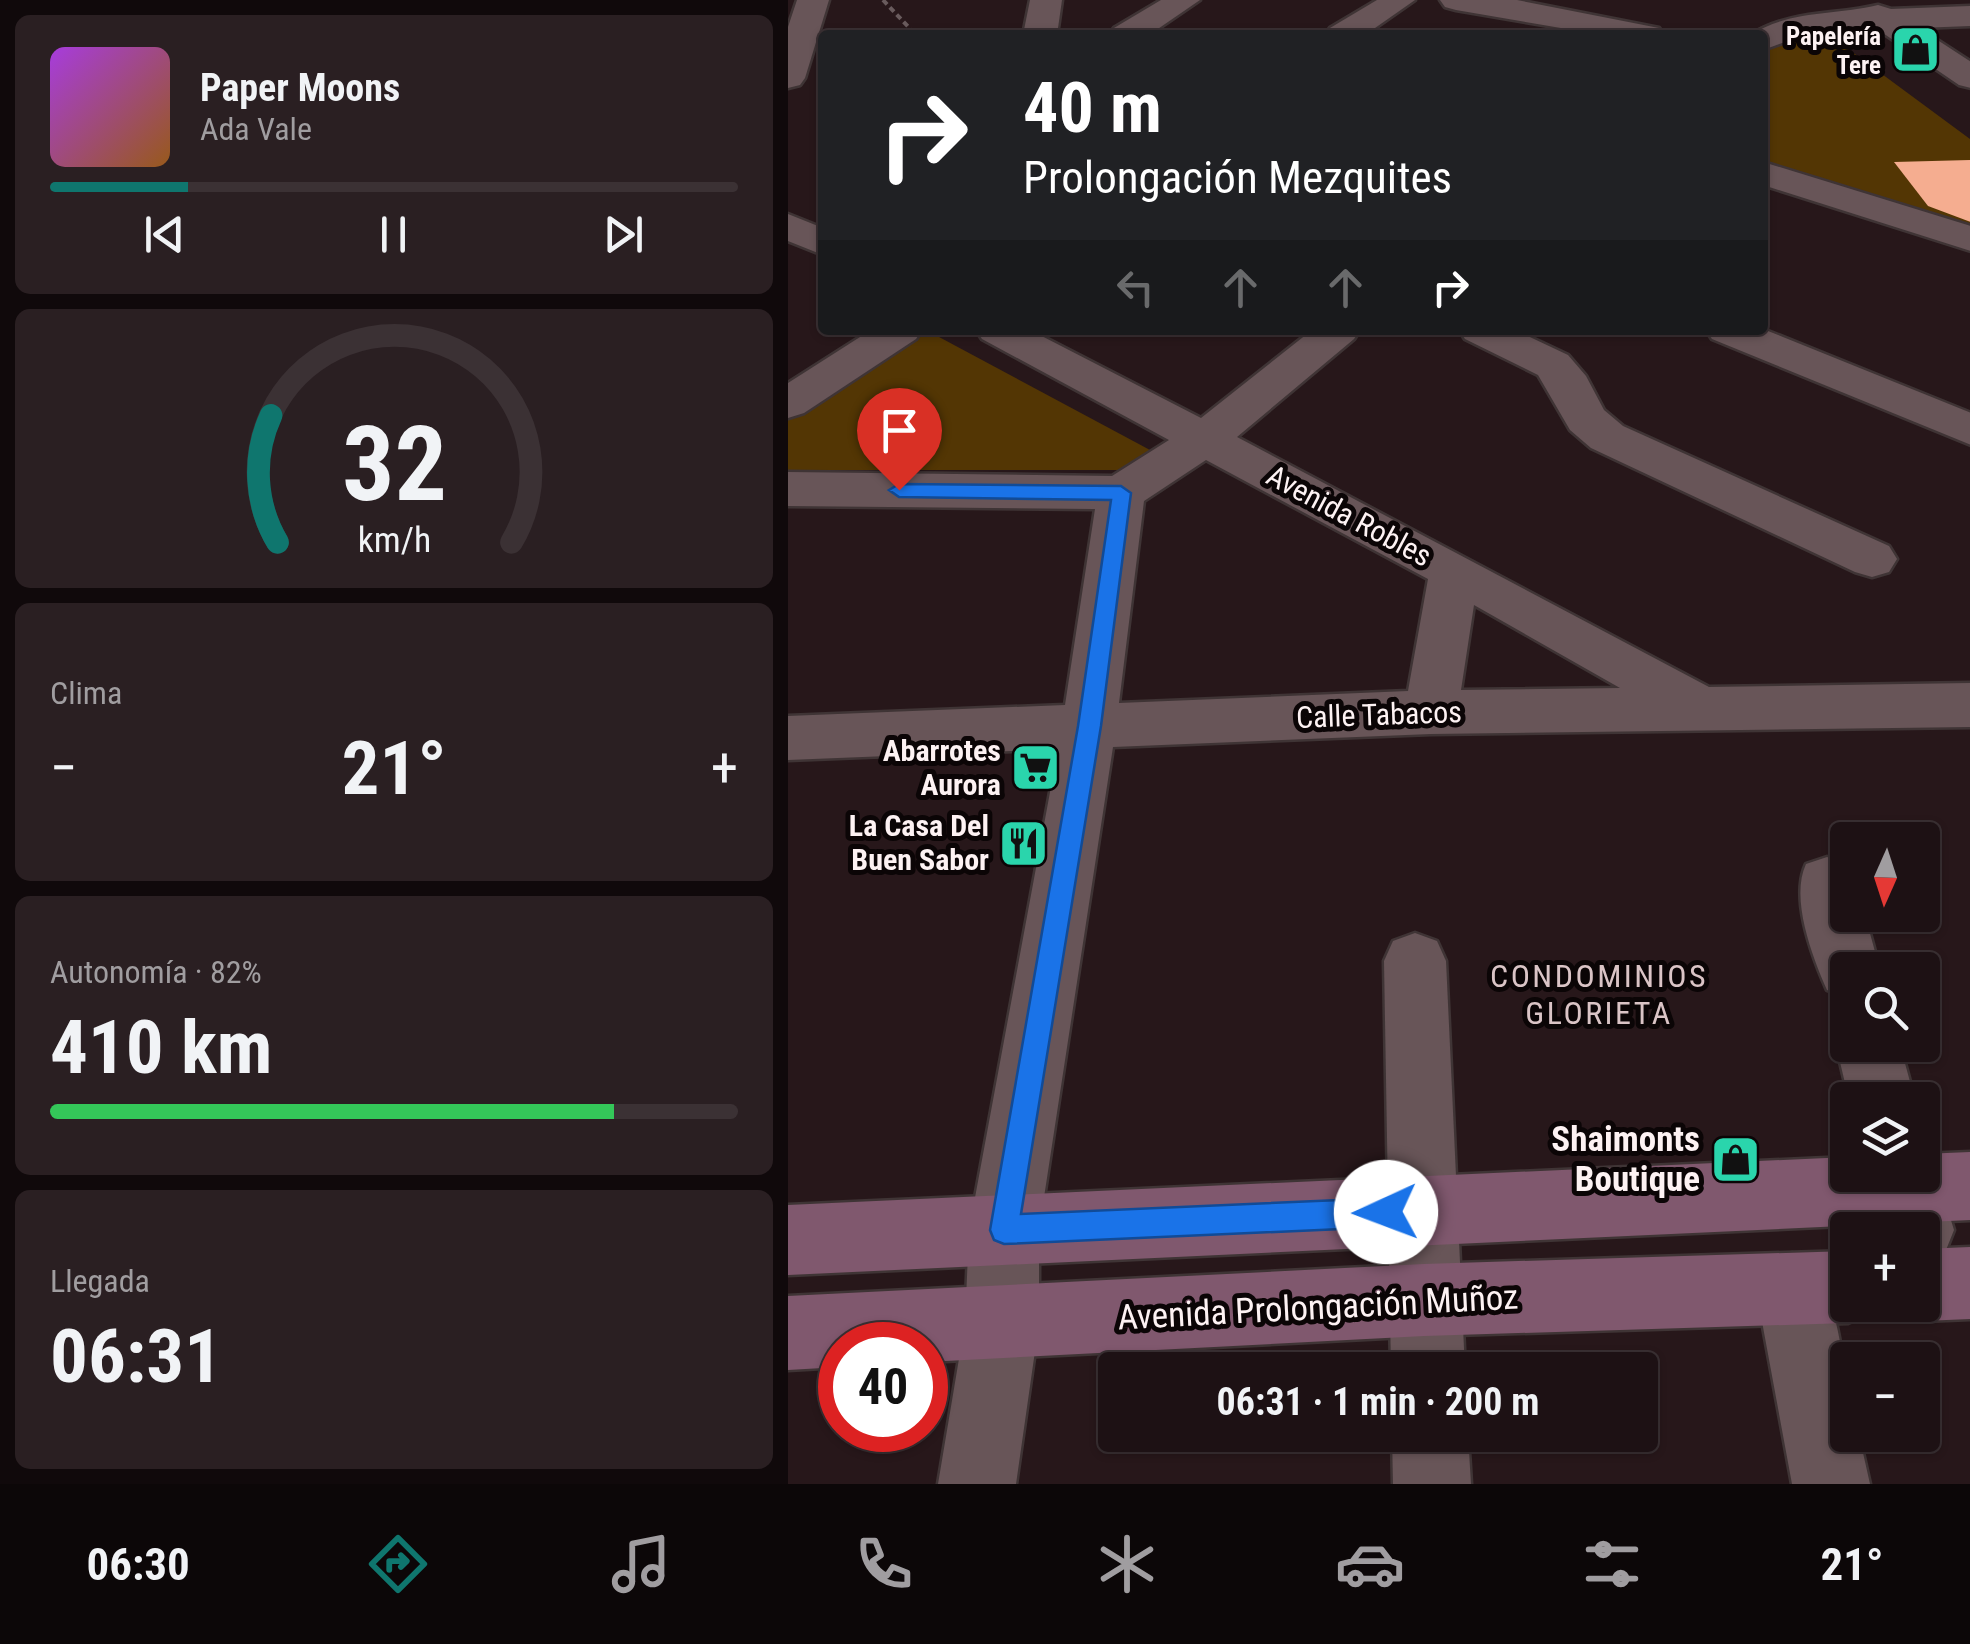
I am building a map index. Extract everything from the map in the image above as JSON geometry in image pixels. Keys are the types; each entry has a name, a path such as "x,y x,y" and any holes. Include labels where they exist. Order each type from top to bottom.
{"street":[{"path":"1041,30 1046,0"},
{"path":"1134,30 1184,0"},
{"path":"1359,30 1399,0"},
{"path":"1456,0 1624,30"},
{"path":"1857,0 1970,78"},
{"path":"788,78 801,16"},
{"path":"1768,38 1808,22 1970,16"},
{"path":"1768,175 1970,239"},
{"path":"788,226 818,241"},
{"path":"788,403 892,335"},
{"name":"Avenida Robles","path":"1006,335 1699,706"},
{"path":"788,489 1121,493 1204,439 1334,335"},
{"path":"1490,335 1552,365 1570,386 1586,419 1607,436 1872,559"},
{"path":"1739,335 1970,430"},
{"path":"978,1484 1002,1323 1004,1230 1090,726 1121,493"},
{"path":"1430,712 1454,572"},
{"name":"Calle Tabacos","path":"788,738 1430,712 1970,704"},
{"path":"1827,884 1844,952"},
{"path":"1415,961 1427,1352"},
{"path":"788,1240 1424,1210 1830,1229"},
{"path":"1820,1288 1831,1484"},
{"name":"Avenida Prolongación Muñoz","path":"788,1333 1424,1300 1820,1288"},
{"path":"1431,1452 1432,1484"}],"path":[{"path":"883,0 911,30"}],"shaded area":[{"path":"1804,31 1825,32 1970,139 1970,232 1768,162 1768,49"},
{"path":"903,335 935,335 1150,450 1119,470 788,470 788,414"}],"building":[{"path":"1971,160 1971,222 1928,206 1894,162"}],"place":[{"name":"Papelería Tere","path":"1916,50"},
{"name":"Abarrotes Aurora","path":"1036,768"},
{"name":"La Casa Del Buen Sabor","path":"1024,843"},
{"name":"Shaimonts Boutique","path":"1735,1159"}],"district":[{"name":"CONDOMINIOS GLORIETA","path":"1599,994"}],"route":[{"path":"899,490 1121,493 1090,726 1004,1230 1386,1212"}]}
